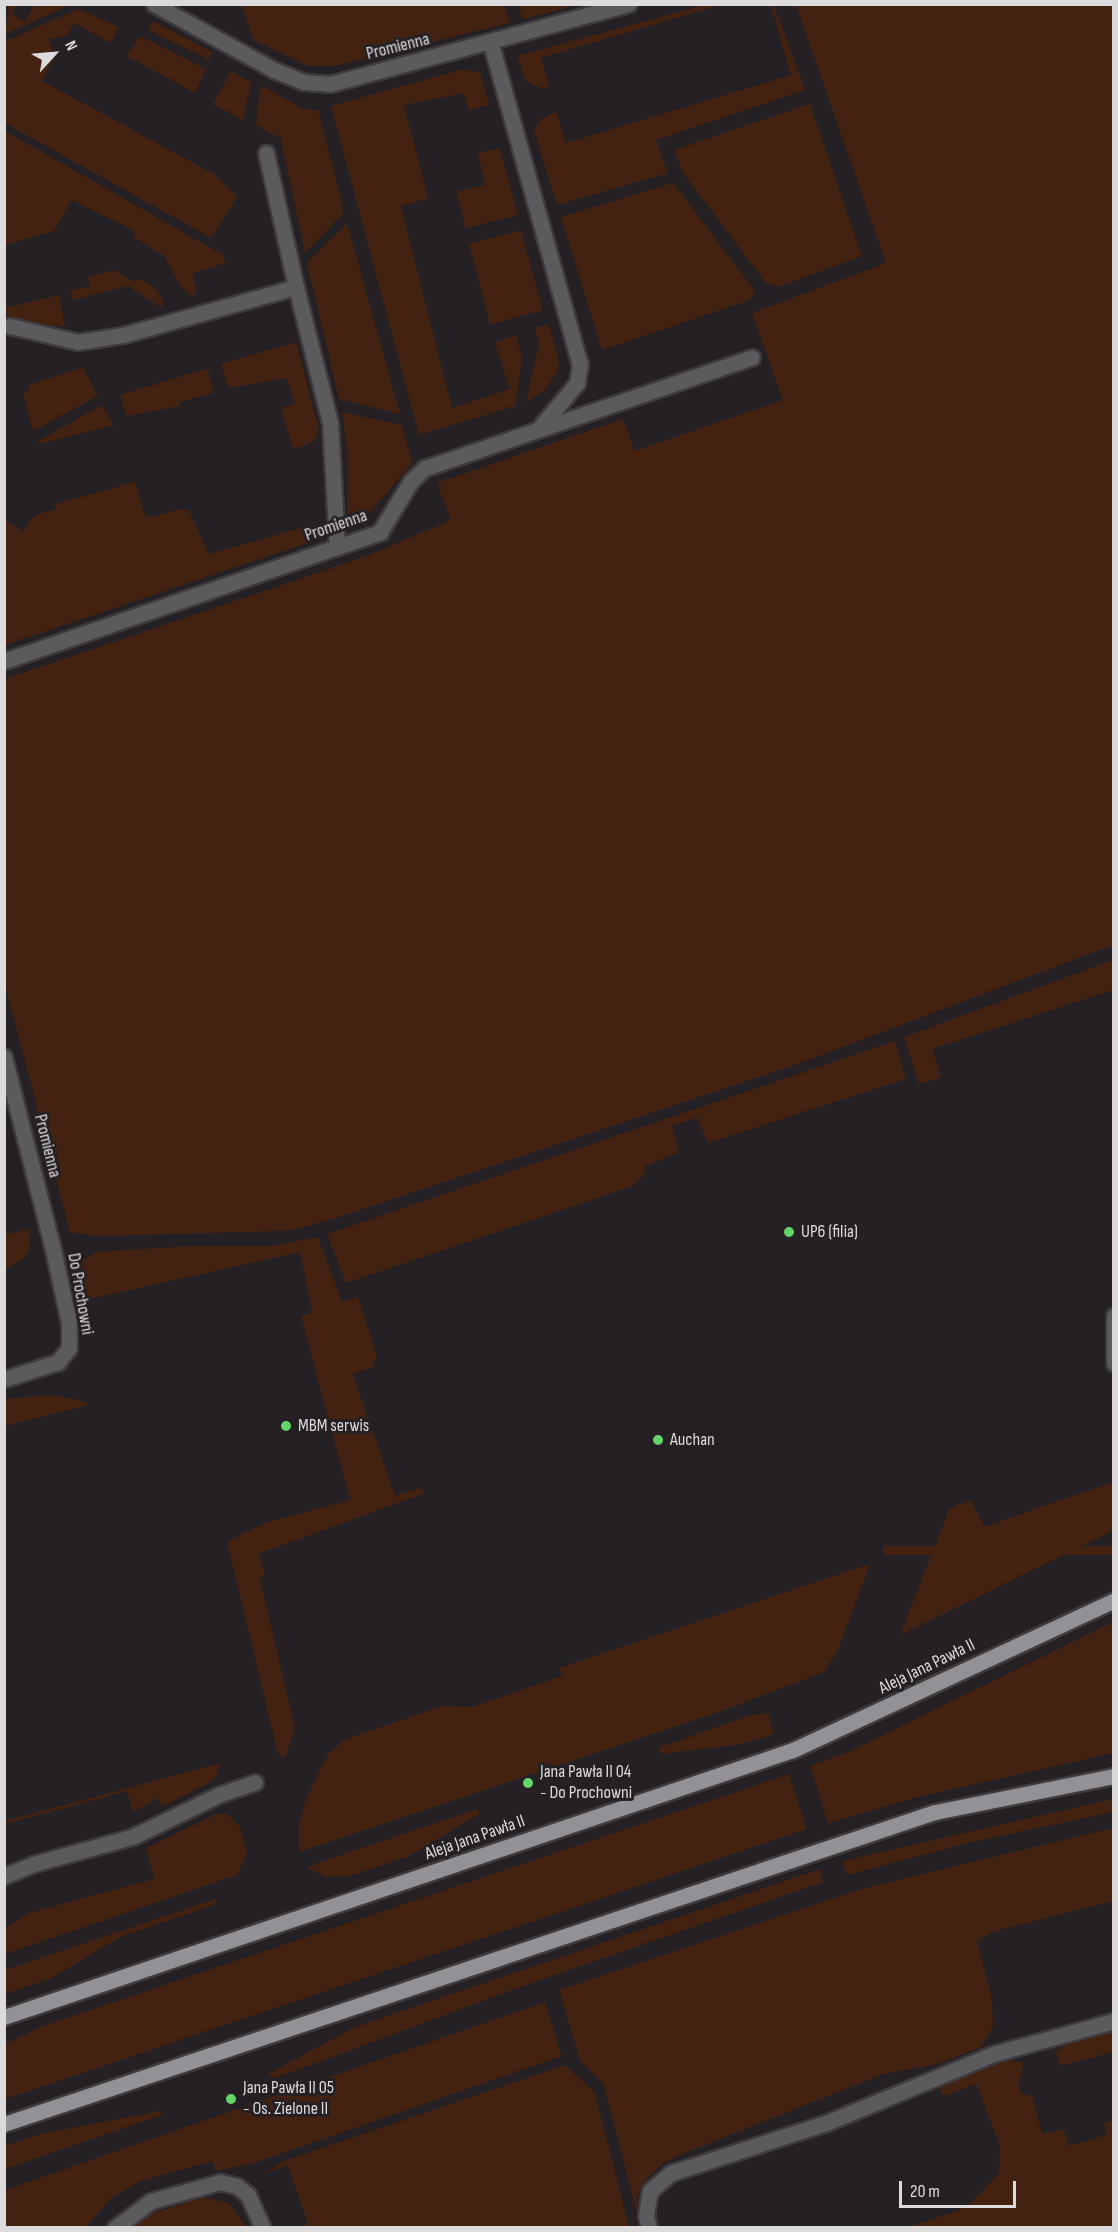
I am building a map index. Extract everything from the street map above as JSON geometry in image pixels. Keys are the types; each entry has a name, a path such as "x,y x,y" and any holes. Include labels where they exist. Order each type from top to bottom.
{"main road":[{"name":"Aleja Jana Pawła II","path":"4,2017 793,1750 1113,1600"},
{"path":"4,2124 935,1812 1113,1776"}],"street":[{"name":"Promienna","path":"154,4 274,70 312,82 330,84 491,44 628,4"},
{"path":"491,44 580,364 577,383 539,427"},
{"path":"266,153 330,422 337,547"},
{"path":"10,326 67,340 89,340 123,335 296,286"},
{"name":"Promienna","path":"4,661 380,532 411,481 424,468 539,427 752,357"},
{"name":"Promienna","path":"4,1058 52,1245"},
{"name":"Do Prochowni","path":"4,1379 58,1362 69,1348 69,1323 52,1245"},
{"path":"1113,1316 1113,1363"},
{"path":"4,1876 33,1864 132,1837 218,1795 255,1782"},
{"path":"649,2228 645,2215 650,2191 671,2173 826,2123 996,2053 1113,2021"},
{"path":"115,2228 151,2202 220,2182 237,2186 248,2195 263,2228"}],"shaded area":[{"path":"518,4 577,5 523,19"},
{"path":"9,5 16,5 12,14 25,22 34,5 70,5 5,34"},
{"path":"241,5 504,5 510,23 334,66 308,66 254,40"},
{"path":"705,5 720,5 541,58 549,87 541,88 526,81 517,56"},
{"path":"771,5 774,5 805,90 656,140 668,173 557,205 534,130 541,119 556,112 566,143 791,75"},
{"path":"796,5 1113,5 1113,945 795,1065 339,1217 293,1230 96,1236 70,1232 5,985 5,679 367,556 451,520 437,483 623,419 635,451 783,400 752,313 886,263"},
{"path":"79,9 119,27 111,43 74,23 67,36 49,39 54,58 42,81 214,174 237,197 211,238 5,123 5,41"},
{"path":"153,21 212,52 209,60 148,30"},
{"path":"140,36 206,69 195,93 127,56"},
{"path":"460,70 480,72 489,105 468,110 464,93 404,105 428,198 401,206 452,408 510,389 495,343 516,335 522,358 515,406 419,435 331,106"},
{"path":"231,71 251,82 243,121 213,104"},
{"path":"261,85 303,109 318,110 344,212 305,253 281,139 256,125"},
{"path":"810,104 862,256 778,287 765,282 683,173 674,150"},
{"path":"5,131 223,255 226,263 193,273 196,293 191,296 181,287 164,256 133,236 135,231 72,200 54,231 5,245"},
{"path":"500,148 518,215 466,228 456,192 485,185 478,153"},
{"path":"673,183 755,291 750,300 602,350 561,217"},
{"path":"347,223 400,414 339,399 307,263"},
{"path":"521,230 542,310 490,324 469,244"},
{"path":"114,270 132,281 143,280 156,289 163,301 162,308 128,286 73,300 70,291 90,286 88,277"},
{"path":"59,295 65,327 8,319 5,308"},
{"path":"549,324 559,362 557,373 544,391 526,402 539,345 535,328"},
{"path":"296,342 319,429 314,441 298,448 292,447 281,408 295,404 287,378 228,388 221,364"},
{"path":"83,367 98,396 33,431 23,392 30,390 29,385"},
{"path":"208,368 213,393 180,402 180,406 127,416 120,395"},
{"path":"102,405 114,425 39,444 38,441"},
{"path":"342,412 402,425 412,463 373,509 354,520 348,515 348,457"},
{"path":"135,482 146,518 181,509 189,511 209,554 304,527 312,534 313,541 5,645 5,520 23,532 35,515 56,509 55,504"},
{"path":"1113,960 1113,990 932,1049 941,1077 919,1084 904,1037"},
{"path":"895,1041 906,1079 708,1143 697,1117 672,1126 679,1152 645,1166 646,1172 633,1186 346,1283 327,1234"},
{"path":"30,1228 29,1250 24,1258 5,1269 5,1235"},
{"path":"318,1237 342,1302 358,1297 377,1356 373,1367 353,1374 395,1496 420,1488 425,1493 258,1554 265,1571 260,1580 295,1728 285,1758 278,1754 227,1541 268,1522 350,1500 301,1316 312,1312 300,1252 85,1300 76,1265 96,1252 192,1246 273,1246"},
{"path":"49,1395 79,1400 89,1405 5,1426 5,1399"},
{"path":"1113,1482 1113,1531 900,1635 949,1510 956,1505 972,1501 984,1527"},
{"path":"883,1546 1113,1546 1113,1555 883,1555"},
{"path":"870,1564 838,1650 824,1672 719,1712 299,1852 299,1825 306,1799 328,1754 344,1740 442,1706 472,1707 562,1676 559,1668"},
{"path":"1113,1622 1113,1753 918,1797 828,1823 810,1766 848,1752"},
{"path":"768,1713 774,1734 742,1744 661,1754 658,1748 748,1716"},
{"path":"221,1763 214,1780 162,1807 157,1798 133,1812 127,1791 5,1824 5,1821"},
{"path":"789,1774 807,1829 5,2099 5,2044 43,2026"},
{"path":"1113,1799 1113,1812 972,1842 847,1875 842,1861"},
{"path":"477,1809 481,1813 409,1856 350,1876 326,1877 306,1867"},
{"path":"216,1814 227,1814 240,1827 247,1854 237,1875 5,1954 5,1928 29,1913 154,1879 146,1848"},
{"path":"1113,1828 1113,1901 995,1931 977,1941 992,1999 993,2026 981,2047 938,2064 883,2074 663,2163 644,2182 637,2196 637,2213 604,2085 580,2060 559,1990 861,1889"},
{"path":"820,1869 823,1882 523,1986 303,2068 273,2078 268,2074 355,2027"},
{"path":"219,1898 214,1905 120,1937 52,1978 5,1994 5,1970"},
{"path":"545,2002 562,2056 254,2163 216,2171 212,2161 141,2181 111,2198 86,2227 5,2227 5,2190"},
{"path":"1113,2030 1113,2052 1060,2066 1056,2053 1065,2044"},
{"path":"1004,2059 1024,2063 1018,2086 1021,2093 1032,2096 1042,2134 1064,2129 1069,2146 1107,2135 1104,2123 1113,2120 1113,2227 908,2227 957,2211 972,2202 999,2173 1000,2146 976,2084 944,2096 938,2085"},
{"path":"565,2065 595,2093 629,2227 298,2227 308,2224 288,2165 260,2175 284,2161"},
{"path":"160,2111 162,2115 5,2169 5,2146 40,2134"},
{"path":"205,2197 229,2203 246,2227 130,2227 153,2213"}],"place":[{"name":"UP6 (filia)","path":"789,1232"},
{"name":"MBM serwis","path":"286,1426"},
{"name":"Auchan","path":"658,1440"},
{"name":"Jana Pawła II 04 - Do Prochowni","path":"528,1783"},
{"name":"Jana Pawła II 05 - Os. Zielone II","path":"231,2099"}]}
